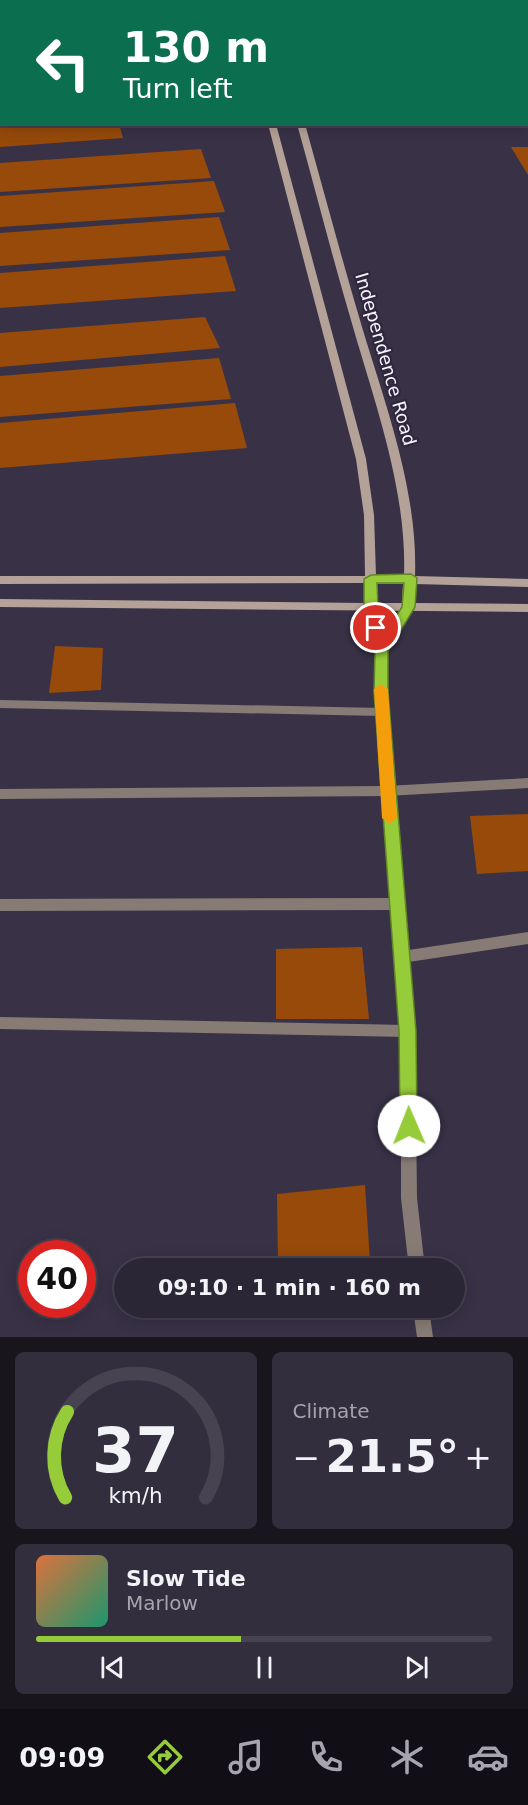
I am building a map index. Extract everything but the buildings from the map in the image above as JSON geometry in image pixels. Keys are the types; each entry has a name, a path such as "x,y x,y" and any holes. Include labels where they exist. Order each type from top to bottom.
{"main road":[{"path":"273,126 361,459 369,515 371,606"},
{"name":"Independence Road","path":"302,126 396,457 408,515 411,578 408,607"},
{"path":"0,580 153,582 411,578 528,582"},
{"path":"0,603 528,608"}],"street":[{"path":"371,606 381,651 381,712 408,1031 409,1198 416,1258"},
{"path":"381,651 408,607"},
{"path":"0,704 381,712"},
{"path":"0,794 387,791 528,783"},
{"path":"0,905 396,904"},
{"path":"402,957 528,938"},
{"path":"0,1023 408,1031"},
{"path":"422,1318 424,1337"}],"slow traffic":[{"path":"381,689 390,818"}],"route":[{"path":"376,628 371,606 371,579 411,578 408,607 381,651 381,712 408,1031 409,1126"}]}
